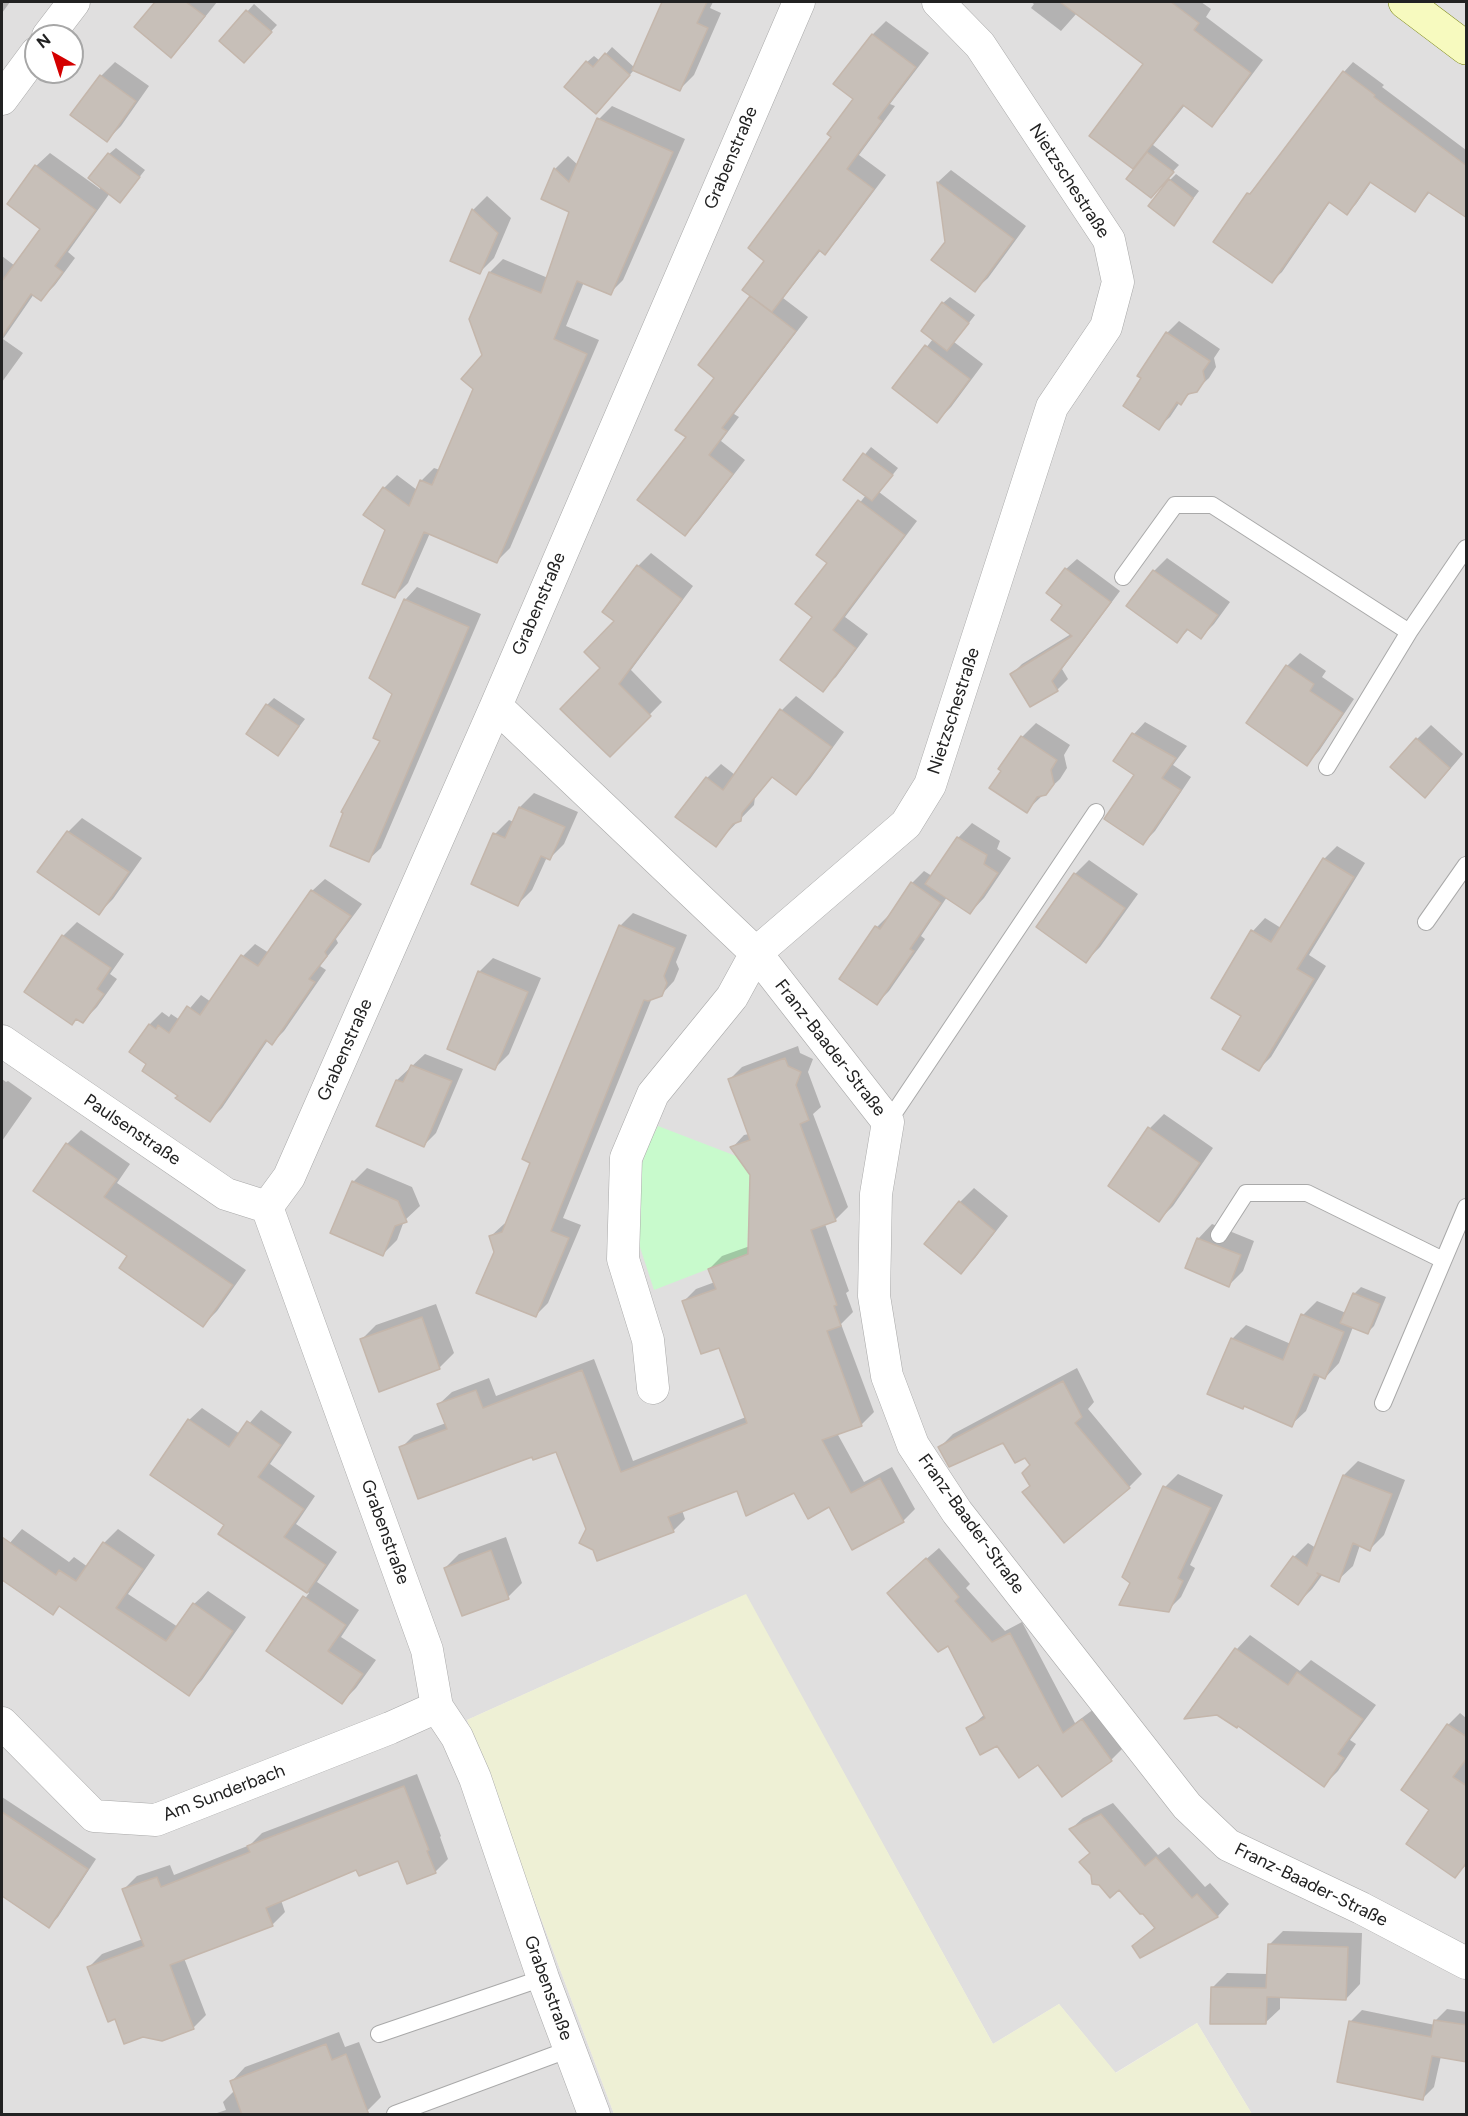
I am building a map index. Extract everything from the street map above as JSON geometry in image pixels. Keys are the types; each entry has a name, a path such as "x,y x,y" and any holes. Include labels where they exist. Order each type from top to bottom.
{"street":[{"path":"57,24 74,2"},
{"name":"Grabenstraße","path":"594,2115 543,1978 475,1778 457,1737 438,1707 427,1650 267,1207 289,1177 799,2"},
{"name":"Nietzschestraße","path":"653,1388 648,1340 623,1259 626,1158 653,1094 732,996 756,953 906,824 930,785 1052,407 1106,327 1118,282 1109,240 980,45 938,2"},
{"path":"1405,2 1467,48"},
{"path":"2,99 24,69"},
{"name":"Franz-Baader-Straße","path":"495,706 756,953 888,1122 876,1194 874,1296 887,1377 913,1445 957,1512 1187,1806 1228,1845 1361,1908 1467,1963"},
{"name":"Paulsenstraße","path":"2,1041 226,1194 267,1207"},
{"name":"Am Sunderbach","path":"2,1723 94,1816 156,1820 438,1707"}],"lane":[{"path":"1122,577 1175,505 1212,505 1409,632"},
{"path":"1327,767 1409,632 1467,548"},
{"path":"888,1122 1096,812"},
{"path":"1426,922 1467,865"},
{"path":"1219,1234 1246,1193 1307,1193 1443,1260"},
{"path":"1383,1403 1467,1207"},
{"path":"379,2034 543,1978"},
{"path":"395,2114 570,2049"}],"shaded area":[{"path":"2,2 1466,2 1466,2114 1252,2114 1197,2023 1115,2073 1059,2004 993,2044 745,1595 467,1720 614,2114 2,2114"}],"green space":[{"path":"658,1126 736,1156 750,1175 747,1254 654,1290 636,1235 638,1177 647,1148"},
{"path":"746,1594 993,2044 1059,2004 1116,2073 1197,2023 1252,2114 614,2114 467,1720"}],"building":[{"path":"155,2 186,2 205,16 171,58 134,27"},
{"path":"662,2 707,2 697,23 708,28 680,91 632,70"},
{"path":"1060,2 1171,2 1199,23 1194,30 1251,73 1212,127 1183,105 1133,169 1089,136 1143,64"},
{"path":"246,10 272,32 244,63 219,41"},
{"path":"872,34 916,67 878,118 882,121 847,169 874,189 825,255 819,250 772,312 742,290 764,261 748,248 831,137 827,134 853,99 833,84"},
{"path":"605,53 630,75 596,114 564,87 586,61 593,67"},
{"path":"1343,71 1467,166 1467,218 1428,192 1415,212 1370,182 1347,215 1329,202 1272,283 1213,242 1247,193 1250,194"},
{"path":"100,75 136,101 107,142 70,115"},
{"path":"597,118 673,152 611,295 577,281 554,339 587,354 497,563 424,532 395,598 362,584 385,530 363,515 383,487 409,506 420,480 432,485 473,389 461,379 482,355 469,319 489,272 541,293 569,212 541,199 554,168 569,182"},
{"path":"1147,152 1174,172 1151,198 1126,179"},
{"path":"108,153 140,177 120,203 88,178"},
{"path":"35,165 96,210 55,266 63,272 41,301 31,294 2,337 2,281 40,229 7,204"},
{"path":"1169,179 1193,198 1174,226 1148,206"},
{"path":"937,182 1014,239 975,292 931,260 945,242"},
{"path":"472,209 498,233 480,274 450,261"},
{"path":"750,296 796,331 722,428 727,431 709,455 733,474 685,536 637,500 686,437 675,430 714,378 698,365"},
{"path":"942,302 969,323 947,351 921,331"},
{"path":"1166,332 1210,361 1203,371 1205,380 1197,392 1188,394 1181,405 1177,402 1159,430 1123,406 1141,378 1137,376"},
{"path":"925,345 970,379 937,423 892,388"},
{"path":"863,453 893,475 872,501 843,480"},
{"path":"858,500 905,535 833,630 856,648 823,692 780,660 812,617 795,604 827,563 816,555"},
{"path":"637,565 682,599 619,684 651,716 610,757 560,709 600,668 584,652 614,621 602,612"},
{"path":"1065,568 1111,602 1052,681 1058,691 1030,707 1010,674 1072,636 1051,620 1062,605 1046,593"},
{"path":"1153,570 1218,615 1201,639 1187,629 1177,643 1126,606"},
{"path":"404,599 469,627 369,862 330,846 343,813 341,812 380,741 373,738 392,694 369,678"},
{"path":"1286,665 1314,684 1310,691 1343,713 1307,766 1246,723"},
{"path":"266,704 299,726 278,756 246,734"},
{"path":"780,709 832,747 796,795 772,777 742,813 741,821 733,824 716,847 675,817 706,777 723,790"},
{"path":"1132,733 1176,758 1162,778 1181,790 1143,845 1104,819 1134,775 1113,761"},
{"path":"1021,736 1057,760 1051,770 1054,784 1046,795 1037,797 1027,813 989,788 1001,771 998,769"},
{"path":"1416,738 1450,768 1425,798 1390,767"},
{"path":"519,807 565,827 550,860 541,856 518,906 471,884 493,833 505,838"},
{"path":"67,831 129,872 99,915 37,872"},
{"path":"957,837 987,855 984,864 998,873 970,914 925,884"},
{"path":"1323,858 1354,877 1297,969 1314,979 1259,1071 1222,1049 1241,1016 1211,998 1251,930 1271,942"},
{"path":"1074,873 1125,908 1086,963 1036,927"},
{"path":"911,882 941,903 910,949 914,951 877,1005 839,979 875,926 880,929"},
{"path":"311,890 351,916 325,952 327,956 309,979 315,982 272,1045 266,1040 210,1122 142,1071 146,1064 129,1052 149,1024 156,1029 158,1025 169,1033 187,1006 200,1015 241,955 258,966"},
{"path":"619,925 675,948 664,976 667,983 662,996 648,1001 644,1000 551,1231 569,1238 536,1317 476,1293 494,1252 489,1236 502,1232 530,1163 522,1159"},
{"path":"62,935 111,968 97,989 104,994 83,1023 76,1019 72,1025 24,992"},
{"path":"478,971 528,992 495,1070 447,1049"},
{"path":"785,1058 788,1066 801,1072 796,1085 809,1120 800,1124 836,1221 811,1230 837,1305 834,1306 841,1326 827,1331 862,1426 822,1440 851,1493 880,1478 904,1522 852,1550 829,1507 808,1519 794,1493 746,1516 737,1491 668,1517 674,1532 597,1561 593,1550 579,1543 586,1529 556,1452 533,1460 532,1457 418,1499 399,1447 447,1429 437,1404 476,1390 483,1408 582,1370 621,1472 747,1423 719,1348 701,1354 682,1301 716,1289 708,1269 748,1254 750,1175 730,1147 750,1140 728,1079"},
{"path":"411,1065 452,1081 424,1147 376,1126 396,1080 403,1082"},
{"path":"1148,1127 1200,1163 1159,1222 1108,1186"},
{"path":"66,1143 117,1179 104,1197 233,1285 203,1327 119,1268 127,1256 33,1191"},
{"path":"352,1181 398,1201 407,1222 395,1226 383,1256 330,1233"},
{"path":"959,1201 995,1231 961,1274 924,1244"},
{"path":"1197,1238 1241,1255 1229,1287 1185,1268"},
{"path":"1353,1293 1380,1304 1368,1334 1340,1323"},
{"path":"1301,1314 1344,1332 1325,1379 1314,1374 1292,1427 1244,1406 1243,1409 1207,1394 1231,1338 1283,1360"},
{"path":"422,1317 440,1369 379,1392 360,1339"},
{"path":"1063,1381 1082,1417 1075,1423 1130,1488 1064,1543 1022,1492 1030,1486 1022,1473 1030,1465 1025,1458 1015,1463 1003,1443 949,1467 938,1447"},
{"path":"188,1419 229,1447 247,1421 281,1445 258,1477 304,1509 284,1537 326,1565 307,1593 218,1534 224,1525 150,1475"},
{"path":"1343,1475 1392,1494 1370,1551 1353,1543 1339,1582 1317,1573 1319,1575 1298,1605 1271,1586 1293,1556 1307,1566"},
{"path":"1163,1486 1211,1508 1178,1578 1183,1581 1169,1612 1119,1605 1130,1583 1122,1577"},
{"path":"2,1537 56,1575 59,1570 76,1581 103,1542 143,1569 116,1608 166,1641 193,1603 233,1631 189,1696 59,1606 53,1615 2,1580"},
{"path":"491,1550 509,1599 462,1616 444,1568"},
{"path":"926,1558 959,1597 955,1601 992,1642 1010,1633 1063,1733 1082,1719 1112,1761 1062,1797 1038,1765 1019,1778 997,1746 980,1755 966,1728 985,1718 948,1646 938,1652 887,1593"},
{"path":"303,1596 346,1625 328,1651 363,1674 342,1704 266,1651"},
{"path":"1235,1648 1288,1685 1297,1672 1363,1719 1338,1754 1344,1758 1324,1787 1238,1726 1237,1728 1217,1715 1184,1719"},
{"path":"1447,1724 1467,1737 1467,1758 1453,1777 1467,1786 1467,1862 1455,1878 1406,1844 1429,1810 1401,1790"},
{"path":"404,1786 436,1873 407,1884 398,1861 359,1876 356,1870 266,1908 273,1926 170,1965 194,2029 162,2041 143,2037 124,2044 115,2019 108,2022 87,1967 144,1946 122,1889 157,1877 161,1887 250,1852 247,1846"},
{"path":"2,1812 88,1869 49,1928 2,1896"},
{"path":"1101,1814 1145,1866 1156,1857 1192,1898 1197,1894 1218,1917 1140,1958 1132,1946 1155,1928 1119,1890 1110,1898 1099,1885 1092,1884 1091,1875 1079,1862 1090,1853 1069,1829"},
{"path":"1268,1944 1348,1947 1346,2000 1267,1997 1266,2024 1210,2024 1211,1987 1266,1988"},
{"path":"1434,2020 1467,2025 1467,2062 1432,2056 1423,2100 1337,2082 1349,2021 1431,2037"},
{"path":"326,2044 332,2060 346,2054 369,2115 242,2115 230,2081"}]}
